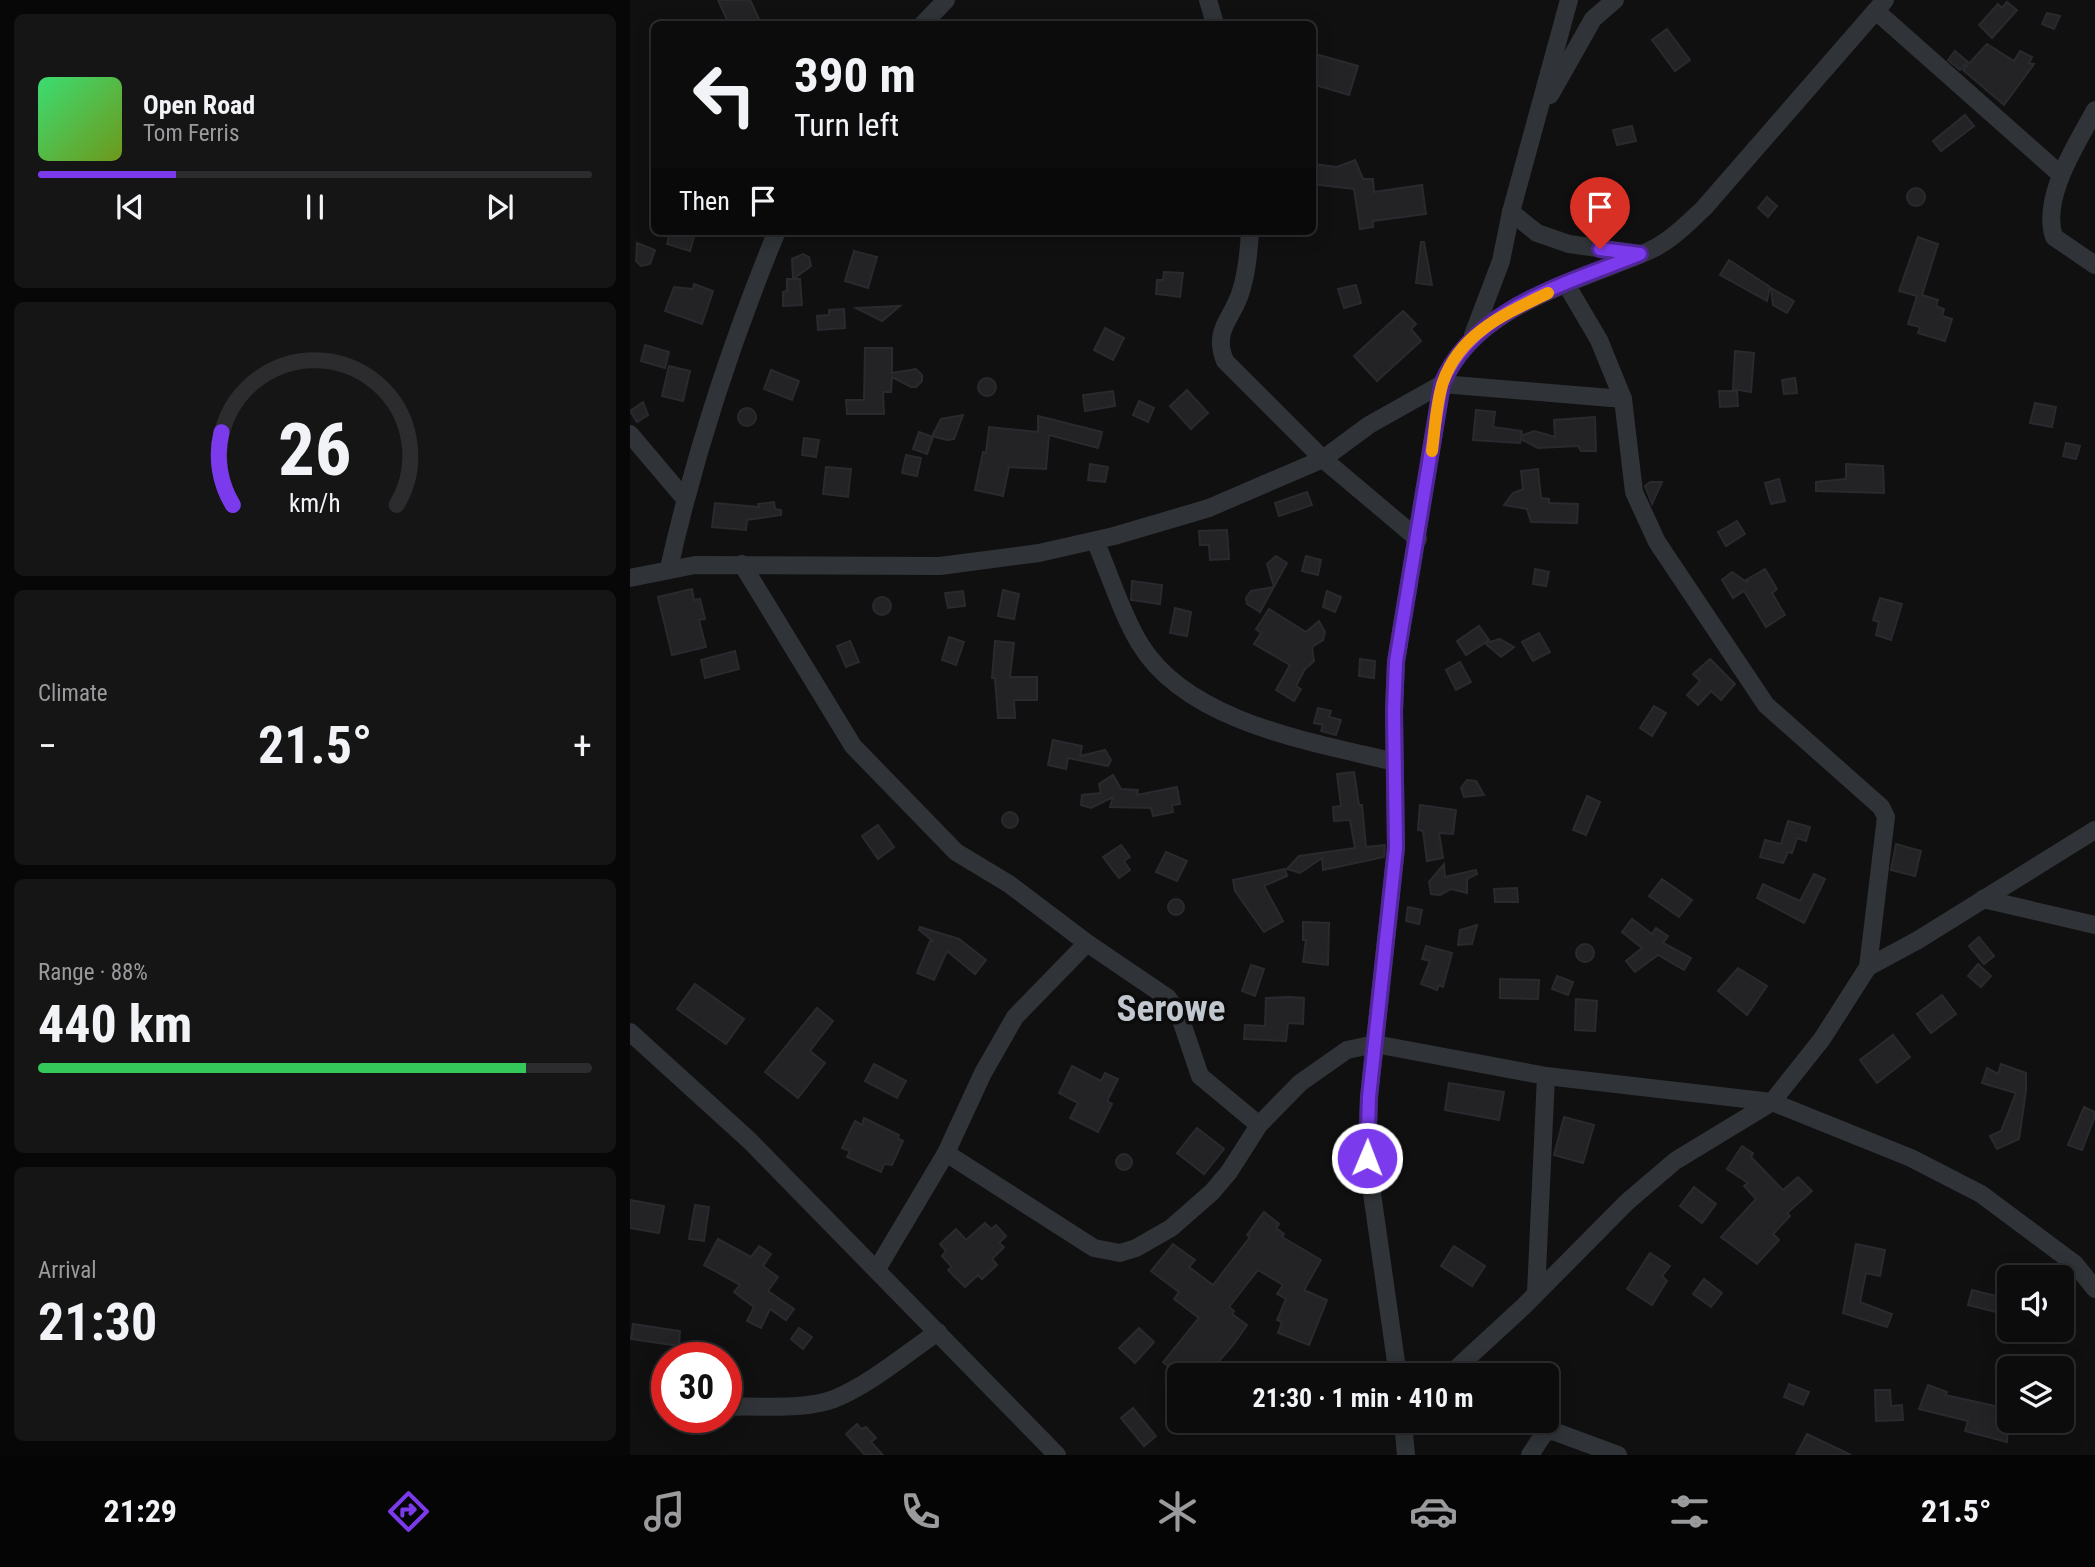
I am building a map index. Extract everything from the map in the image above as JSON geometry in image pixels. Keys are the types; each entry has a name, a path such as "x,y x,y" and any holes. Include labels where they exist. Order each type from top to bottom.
{"street":[{"path":"926,21 946,0"},
{"path":"1208,0 1214,21"},
{"path":"1396,1363 1367,1158 1369,1097 1396,848 1396,662 1442,384 1450,365 1473,335 1502,261 1511,212 1569,0"},
{"path":"1536,119 1586,30 1615,0"},
{"path":"1473,335 1501,316 1566,284 1662,244 1704,208 1881,5 2060,174"},
{"path":"2095,110 2060,174 2051,222 2054,237 2095,265"},
{"path":"1511,212 1537,233 1569,244 1640,254"},
{"path":"669,568 685,499 755,286 775,235"},
{"path":"1249,235 1241,291 1224,326 1219,345 1225,361 1243,382 1323,459 1418,539"},
{"path":"1462,1363 1627,1202 1675,1161 1772,1102 1822,1039 1868,967 1886,817 1881,807 1766,705 1657,542 1634,492 1623,399 1599,340 1566,284"},
{"path":"630,578 669,568 742,565 940,566 1038,553 1095,541 1209,508 1323,459 1369,425 1442,384 1623,399"},
{"path":"630,433 685,499"},
{"path":"1095,541 1140,644 1172,680 1239,721 1395,762"},
{"path":"742,565 853,746 956,852 1009,884 1176,1006 1200,1076 1259,1125"},
{"path":"1868,967 2095,830"},
{"path":"1983,899 2095,925"},
{"path":"877,1269 946,1153 983,1073 1016,1017 1087,943"},
{"path":"630,1032 750,1140 1057,1455"},
{"path":"946,1153 1094,1248 1120,1253 1153,1240 1198,1206 1229,1172 1259,1125 1300,1083 1336,1056 1361,1044 1375,1044 1546,1076 1772,1102 1912,1158 1980,1194 2075,1264 2095,1289"},
{"path":"1536,1293 1546,1076"},
{"path":"742,1407 808,1404 832,1399 853,1389 938,1332"},
{"path":"1530,1455 1545,1432 1553,1431 1618,1455"},
{"path":"1404,1433 1406,1455"}],"building":[{"path":"718,0 750,0 760,21 728,21"},
{"path":"2007,2 2017,10 1992,38 1979,25 1998,4 2002,8"},
{"path":"2047,13 2060,16 2054,29 2042,24"},
{"path":"1667,29 1690,60 1675,71 1652,40"},
{"path":"1987,44 2014,61 2020,51 2032,57 2029,63 2034,64 2004,105 1963,70"},
{"path":"1955,51 1968,62 1960,70 1948,60"},
{"path":"1316,54 1358,66 1349,95 1316,85"},
{"path":"1965,115 1974,126 1941,151 1933,141"},
{"path":"1632,126 1636,141 1617,145 1613,130"},
{"path":"1355,160 1363,179 1373,179 1374,192 1422,185 1426,214 1373,221 1373,227 1360,229 1354,189 1316,184 1316,164 1337,167"},
{"path":"1916,188 1924,193 1925,197 1920,205 1916,206 1908,201 1907,197 1912,189"},
{"path":"1767,197 1777,206 1768,217 1758,208"},
{"path":"669,235 694,237 690,251 667,244"},
{"path":"1918,237 1938,244 1922,295 1938,300 1936,306 1944,309 1942,316 1952,319 1945,341 1918,333 1920,327 1908,324 1917,296 1899,291"},
{"path":"1421,242 1424,242 1432,285 1416,283"},
{"path":"637,243 655,250 650,264 641,266 636,261"},
{"path":"854,251 877,257 868,288 845,281"},
{"path":"803,254 809,257 811,266 793,279 792,259"},
{"path":"1729,260 1770,287 1767,301 1720,275"},
{"path":"1164,272 1183,273 1180,297 1156,294 1157,280 1163,280"},
{"path":"787,279 800,279 802,305 783,306"},
{"path":"694,284 713,291 702,324 665,311 674,287 693,289"},
{"path":"1356,285 1361,303 1344,308 1338,289"},
{"path":"1771,288 1794,301 1787,313 1773,305"},
{"path":"900,306 882,321 856,308"},
{"path":"844,309 845,328 818,330 817,316 829,315 829,310"},
{"path":"1403,311 1416,324 1411,329 1421,341 1377,381 1354,356"},
{"path":"1105,328 1124,338 1113,360 1094,350"},
{"path":"645,345 669,352 665,368 641,361"},
{"path":"865,348 892,348 892,373 916,369 922,375 922,381 916,387 892,377 891,392 883,392 884,414 847,414 846,400 864,400"},
{"path":"1735,351 1754,353 1751,392 1733,389"},
{"path":"669,366 690,371 683,401 662,396"},
{"path":"771,370 799,381 792,400 764,389"},
{"path":"987,378 993,381 996,387 993,393 987,396 981,393 978,387 981,381"},
{"path":"1795,378 1797,393 1784,394 1782,380"},
{"path":"1187,390 1208,413 1191,429 1170,406"},
{"path":"1113,391 1115,406 1085,411 1083,395"},
{"path":"1719,391 1737,391 1738,406 1720,407"},
{"path":"1139,401 1154,408 1148,422 1133,415"},
{"path":"643,402 648,415 637,422 630,411"},
{"path":"2035,403 2056,407 2052,427 2030,423"},
{"path":"747,408 753,411 756,417 753,423 747,426 741,423 738,417 741,411"},
{"path":"1476,410 1495,412 1493,427 1522,431 1521,436 1534,431 1555,437 1554,420 1595,417 1596,451 1581,451 1578,446 1538,448 1521,439 1520,443 1473,440"},
{"path":"963,415 954,439 932,436 941,419"},
{"path":"1038,416 1102,432 1098,448 1049,435 1046,469 1009,467 1003,496 975,490 983,452 986,453 989,427 1038,432"},
{"path":"919,432 933,437 927,454 913,449"},
{"path":"804,438 819,440 816,457 802,455"},
{"path":"2066,443 2080,446 2076,459 2063,456"},
{"path":"906,455 921,458 917,476 902,473"},
{"path":"1090,464 1108,467 1105,482 1088,480"},
{"path":"1846,464 1883,466 1884,493 1816,491 1816,482 1846,479"},
{"path":"826,467 851,469 848,497 823,494"},
{"path":"1538,469 1541,498 1549,499 1549,503 1578,504 1577,523 1531,522 1527,509 1504,505 1513,493 1523,489 1521,471"},
{"path":"1779,479 1785,501 1771,504 1765,483"},
{"path":"1650,482 1662,482 1652,504 1645,486"},
{"path":"1307,492 1312,505 1279,516 1275,503"},
{"path":"774,502 775,509 781,510 781,515 747,520 746,530 712,527 715,503 759,507 758,504"},
{"path":"1737,521 1745,534 1726,546 1718,532"},
{"path":"1227,530 1229,559 1210,560 1209,545 1200,545 1199,531"},
{"path":"1276,556 1287,563 1274,587 1267,564"},
{"path":"1306,556 1321,560 1318,575 1302,571"},
{"path":"1535,569 1549,572 1546,586 1533,584"},
{"path":"1765,569 1777,589 1772,593 1785,615 1766,627 1744,591 1733,598 1722,580 1732,572 1748,583 1746,580"},
{"path":"1132,581 1162,585 1160,604 1131,600"},
{"path":"1274,587 1260,612 1247,604 1246,598 1251,591"},
{"path":"692,589 694,600 700,599 705,619 699,620 706,647 672,655 658,597"},
{"path":"1003,590 1019,594 1014,619 998,616"},
{"path":"963,591 965,606 948,608 945,593"},
{"path":"1327,591 1341,597 1335,612 1323,607"},
{"path":"882,597 888,600 891,606 888,612 882,615 876,612 873,606 876,600"},
{"path":"1880,598 1902,604 1891,640 1876,635 1879,622 1873,620"},
{"path":"1175,608 1191,612 1187,636 1170,633"},
{"path":"1269,609 1306,632 1319,621 1325,632 1323,640 1312,647 1314,661 1305,669 1296,686 1301,689 1294,701 1276,690 1290,665 1254,644 1261,633 1256,629"},
{"path":"1479,626 1489,640 1466,655 1457,641"},
{"path":"1539,633 1550,652 1533,661 1522,642"},
{"path":"949,637 964,642 956,665 942,660"},
{"path":"1500,639 1514,647 1501,657 1485,643"},
{"path":"850,641 859,662 846,667 837,646"},
{"path":"995,641 1014,643 1010,677 1037,677 1037,700 1014,700 1015,718 998,718 995,678 992,678"},
{"path":"735,651 739,669 705,678 701,660"},
{"path":"1360,659 1375,661 1374,678 1359,676"},
{"path":"1710,659 1735,684 1721,700 1711,691 1698,705 1687,695 1700,681 1693,674"},
{"path":"1460,662 1471,682 1456,690 1446,670"},
{"path":"1654,706 1666,713 1652,736 1640,728"},
{"path":"1318,708 1331,711 1329,717 1341,720 1336,735 1321,731 1323,725 1314,723"},
{"path":"1053,740 1082,746 1080,756 1105,750 1111,760 1108,766 1068,758 1066,769 1048,765"},
{"path":"1354,772 1359,805 1362,805 1366,847 1385,845 1384,857 1323,870 1322,858 1300,873 1287,869 1299,856 1355,848 1350,820 1334,821 1333,807 1341,806 1337,774"},
{"path":"1113,775 1121,789 1138,790 1137,795 1177,787 1180,804 1172,805 1173,812 1153,816 1151,808 1110,807 1113,797 1091,808 1081,805 1082,795 1101,793 1099,784"},
{"path":"1467,780 1476,781 1484,795 1464,797 1461,788"},
{"path":"1587,796 1600,802 1586,835 1573,830"},
{"path":"1420,805 1456,810 1453,834 1439,833 1443,858 1427,861 1423,831 1418,830"},
{"path":"1010,812 1016,814 1016,826 1010,828 1004,826 1002,820 1004,814"},
{"path":"1788,821 1810,827 1806,841 1797,838 1792,853 1788,852 1783,863 1760,857 1765,840 1781,844"},
{"path":"878,825 894,847 878,859 862,836"},
{"path":"1896,844 1921,851 1915,876 1891,870"},
{"path":"1121,845 1130,857 1124,861 1130,870 1119,878 1103,857"},
{"path":"1166,852 1187,861 1177,881 1156,872"},
{"path":"1444,864 1445,877 1476,870 1477,874 1467,879 1467,893 1451,889 1440,895 1431,894 1429,882"},
{"path":"1285,869 1287,876 1264,886 1283,921 1264,932 1235,891 1233,880"},
{"path":"1814,874 1825,879 1804,923 1757,898 1763,884 1800,901"},
{"path":"1662,879 1692,900 1679,917 1649,896"},
{"path":"1517,888 1518,902 1495,902 1494,889"},
{"path":"1176,899 1182,901 1182,913 1176,915 1170,913 1168,907 1170,901"},
{"path":"1408,907 1422,910 1419,924 1406,921"},
{"path":"1632,919 1652,934 1656,928 1668,936 1663,943 1691,958 1684,970 1658,955 1635,972 1626,961 1642,948 1622,932"},
{"path":"1303,922 1329,923 1328,965 1303,962 1306,940 1303,940"},
{"path":"1477,925 1472,944 1458,945 1460,930"},
{"path":"920,927 959,939 986,960 975,974 947,951 934,980 917,973 930,941 933,941 919,930"},
{"path":"1979,937 1994,956 1984,964 1969,946"},
{"path":"1585,944 1591,947 1594,953 1591,959 1585,962 1579,959 1576,953 1579,947"},
{"path":"1426,946 1452,953 1443,987 1439,985 1437,990 1421,984 1430,961 1422,959"},
{"path":"1978,964 1991,976 1981,987 1968,976"},
{"path":"1251,965 1264,969 1255,996 1242,991"},
{"path":"1738,968 1767,986 1747,1015 1718,991"},
{"path":"1557,976 1573,982 1568,995 1552,989"},
{"path":"1500,979 1539,980 1538,999 1500,998"},
{"path":"695,984 744,1019 726,1044 677,1009"},
{"path":"1942,995 1956,1014 1931,1033 1917,1014"},
{"path":"1266,998 1304,998 1303,1024 1288,1023 1286,1041 1244,1039 1245,1025 1265,1026"},
{"path":"1576,999 1597,1001 1595,1031 1575,1030"},
{"path":"817,1008 833,1021 810,1051 825,1063 798,1098 765,1072"},
{"path":"1893,1035 1910,1057 1877,1083 1860,1060"},
{"path":"874,1064 906,1081 897,1098 865,1081"},
{"path":"2001,1064 2026,1073 2026,1091 2019,1139 1997,1149 1990,1136 2001,1131 2016,1093 1982,1083 1987,1068 1998,1074"},
{"path":"1072,1066 1101,1081 1105,1073 1118,1079 1107,1101 1112,1104 1098,1132 1070,1118 1078,1103 1059,1093"},
{"path":"1449,1083 1504,1092 1499,1120 1445,1110"},
{"path":"2084,1107 2095,1112 2095,1116 2082,1150 2068,1145"},
{"path":"1564,1117 1594,1125 1583,1163 1554,1155"},
{"path":"864,1118 899,1135 898,1138 903,1141 892,1165 884,1164 881,1172 847,1157 850,1151 842,1148 855,1121 862,1125"},
{"path":"1197,1128 1224,1149 1204,1174 1177,1153"},
{"path":"1742,1146 1753,1153 1751,1157 1783,1190 1798,1177 1812,1191 1787,1213 1790,1216 1773,1234 1779,1240 1757,1264 1721,1237 1756,1199 1744,1186 1748,1183 1727,1169"},
{"path":"1124,1154 1130,1156 1130,1168 1124,1170 1118,1168 1116,1162 1118,1156"},
{"path":"1694,1187 1716,1204 1702,1223 1680,1206"},
{"path":"630,1200 664,1206 659,1233 630,1228"},
{"path":"695,1205 709,1207 704,1241 689,1239"},
{"path":"1264,1212 1279,1224 1276,1228 1284,1234 1282,1237 1321,1260 1304,1290 1327,1300 1309,1345 1278,1333 1282,1322 1277,1320 1286,1299 1277,1294 1283,1285 1258,1270 1229,1307 1234,1311 1232,1314 1247,1325 1217,1363 1167,1363 1167,1365 1163,1362 1199,1318 1174,1299 1179,1292 1151,1271 1173,1244 1195,1260 1189,1267 1213,1285 1250,1237 1247,1235"},
{"path":"985,1223 991,1229 996,1225 1006,1236 999,1243 1004,1247 992,1259 997,1265 982,1279 978,1275 965,1287 948,1270 952,1267 942,1256 946,1251 940,1244 956,1229 966,1240"},
{"path":"718,1239 751,1257 759,1246 771,1254 763,1266 778,1277 768,1291 794,1309 786,1320 770,1309 761,1328 747,1321 754,1307 734,1292 740,1285 704,1265"},
{"path":"1856,1244 1885,1250 1880,1276 1866,1273 1860,1302 1892,1314 1887,1327 1843,1313"},
{"path":"1454,1246 1485,1266 1472,1286 1441,1266"},
{"path":"1650,1253 1670,1266 1662,1276 1667,1281 1652,1305 1627,1289"},
{"path":"1704,1279 1722,1293 1711,1307 1693,1294"},
{"path":"1972,1290 1997,1296 1997,1312 1968,1305"},
{"path":"633,1324 680,1331 679,1342 631,1339"},
{"path":"799,1328 812,1337 803,1349 791,1339"},
{"path":"1139,1328 1154,1342 1135,1363 1119,1348"},
{"path":"1789,1384 1809,1392 1803,1405 1784,1397"},
{"path":"1928,1385 1947,1392 1945,1395 1997,1406 1997,1433 2008,1433 2007,1442 1965,1431 1968,1421 1919,1409"},
{"path":"1875,1390 1890,1390 1891,1406 1902,1405 1903,1420 1876,1421"},
{"path":"1133,1408 1156,1436 1144,1446 1121,1418"},
{"path":"857,1424 861,1429 866,1427 876,1438 871,1442 883,1455 865,1455 846,1434"},
{"path":"1807,1434 1851,1455 1796,1455"}],"slow traffic":[{"path":"1432,451 1442,384 1462,347 1473,335 1501,316 1548,293"}],"district":[{"name":"Serowe","path":"1171,1008"}],"route":[{"path":"1367,1158 1369,1097 1396,848 1396,662 1442,384 1462,347 1473,335 1501,316 1566,284 1640,254 1600,249"}]}
